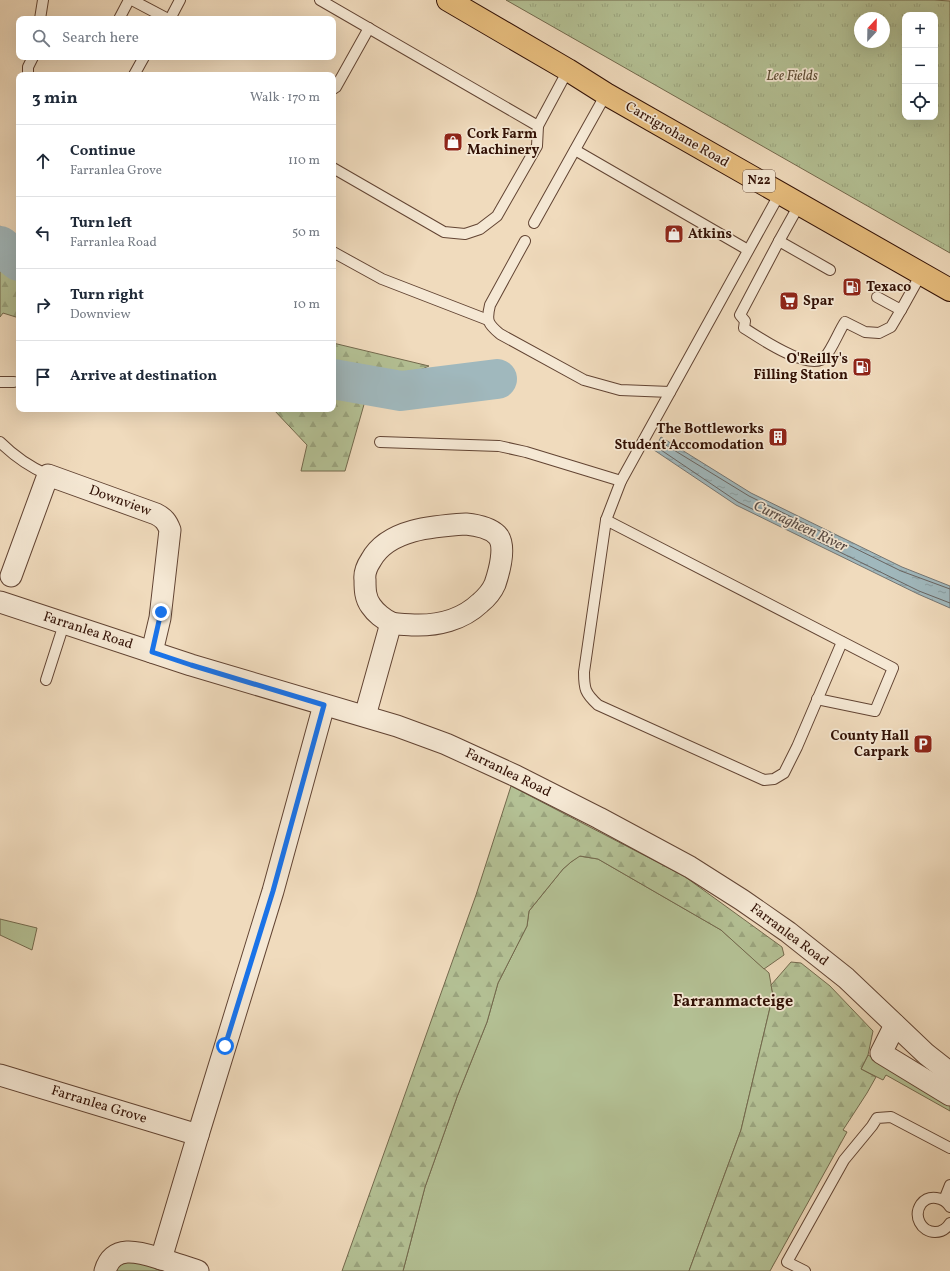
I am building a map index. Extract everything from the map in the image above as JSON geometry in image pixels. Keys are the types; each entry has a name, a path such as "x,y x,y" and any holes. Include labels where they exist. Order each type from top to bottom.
{"highway":[{"name":"Carrigrohane Road","path":"448,0 606,94 950,290"}],"street":[{"path":"11,576 48,476"},
{"name":"Downview","path":"48,476 156,514 164,518 168,524 170,530 161,612 152,652"},
{"path":"466,524 492,531 498,536 502,549 499,570 494,585 480,604 468,612 451,620 439,623 427,625 392,623 378,614 370,605 365,591 364,577 367,566 374,553 383,545 402,535 434,526 466,524"},
{"name":"Farranlea Road","path":"0,602 191,665 397,726 446,744 516,776 599,818 690,867 742,900 788,932 846,978 926,1054 950,1073"},
{"path":"365,716 392,623"},
{"path":"161,1259 273,891 324,705"},
{"path":"895,1025 881,1053 950,1095"},
{"name":"Farranlea Grove","path":"0,1075 198,1135"},
{"path":"105,1271 108,1262 113,1257 125,1252 136,1252 198,1271"}],"lane":[{"path":"40,16 43,0"},
{"path":"120,16 129,0"},
{"path":"132,0 161,16"},
{"path":"169,16 180,0"},
{"path":"320,0 538,126"},
{"path":"336,87 369,28"},
{"path":"28,72 28,66 31,60"},
{"path":"136,72 142,60"},
{"path":"336,170 444,232 465,234 480,229 497,216 537,146 538,126 568,70"},
{"path":"534,223 606,94"},
{"path":"575,150 748,250"},
{"path":"780,193 621,481 606,520 584,672 584,687 589,697 598,705 764,780 774,779 784,773 797,747 842,642"},
{"path":"799,205 740,315 745,320 744,328 795,357 807,361 817,362 824,358 845,322 865,332 879,333 891,327 921,274"},
{"path":"525,241 490,305 488,320 490,326 500,334 584,380 620,390 670,392"},
{"path":"779,241 830,270"},
{"path":"336,254 382,279 488,320"},
{"path":"877,297 901,310"},
{"path":"0,382 14,382"},
{"path":"0,442 19,458 36,470 48,476"},
{"path":"380,442 499,446 526,452 621,481"},
{"path":"606,520 893,668 875,711 817,699"},
{"path":"46,680 64,624"},
{"path":"805,1271 787,1262 844,1160 877,1118 892,1118 950,1148"},
{"path":"950,1185 947,1203 935,1197 927,1199 921,1204 918,1212 918,1219 921,1226 927,1230 934,1232 941,1231 947,1227 950,1222"}],"green space":[{"name":"Lee Fields","path":"506,0 934,0 950,1 950,253"},
{"path":"0,226 16,238 16,317 3,313 0,317"},
{"path":"336,344 429,366 367,394 345,471 301,471 307,445 276,412 336,412"},
{"path":"511,786 684,876 782,947 784,955 764,969 721,930 598,859 580,856 571,862 563,869 529,911 527,926 498,983 487,1022 457,1097 425,1187 403,1271 342,1271 476,895"},
{"path":"579,856 598,859 721,930 769,973 773,995 741,1130 689,1271 403,1271 425,1187 457,1097 487,1022 498,983 527,926 529,911 563,869"},
{"path":"0,919 37,928 32,950 0,935"},
{"path":"791,962 801,963 830,986 873,1031 868,1055 861,1069 876,1077 843,1130 847,1132 770,1271 689,1271 741,1130 773,995 771,985"},
{"path":"868,1055 950,1102 950,1111 886,1075 883,1080 861,1069"},
{"path":"122,1261 138,1262 165,1271 113,1271"}],"water":[{"path":"661,437 751,493 902,567 950,586 950,608 918,594 736,505 654,450"}],"waterway":[{"name":"Curragheen River","path":"0,246 16,259"},
{"name":"Curragheen River","path":"336,380 401,391 497,379"}],"place":[{"name":"Cork Farm Machinery","path":"453,142"},
{"name":"Atkins","path":"674,234"},
{"name":"Texaco","path":"852,287"},
{"name":"Spar","path":"789,301"},
{"name":"O'Reilly's Filling Station","path":"862,367"},
{"name":"The Bottleworks Student Accomodation","path":"778,437"},
{"name":"County Hall Carpark","path":"923,744"}],"district":[{"name":"Farranmacteige","path":"733,1002"}],"route":[{"path":"161,612 152,652 324,705 290,824 273,891 225,1046"}]}
